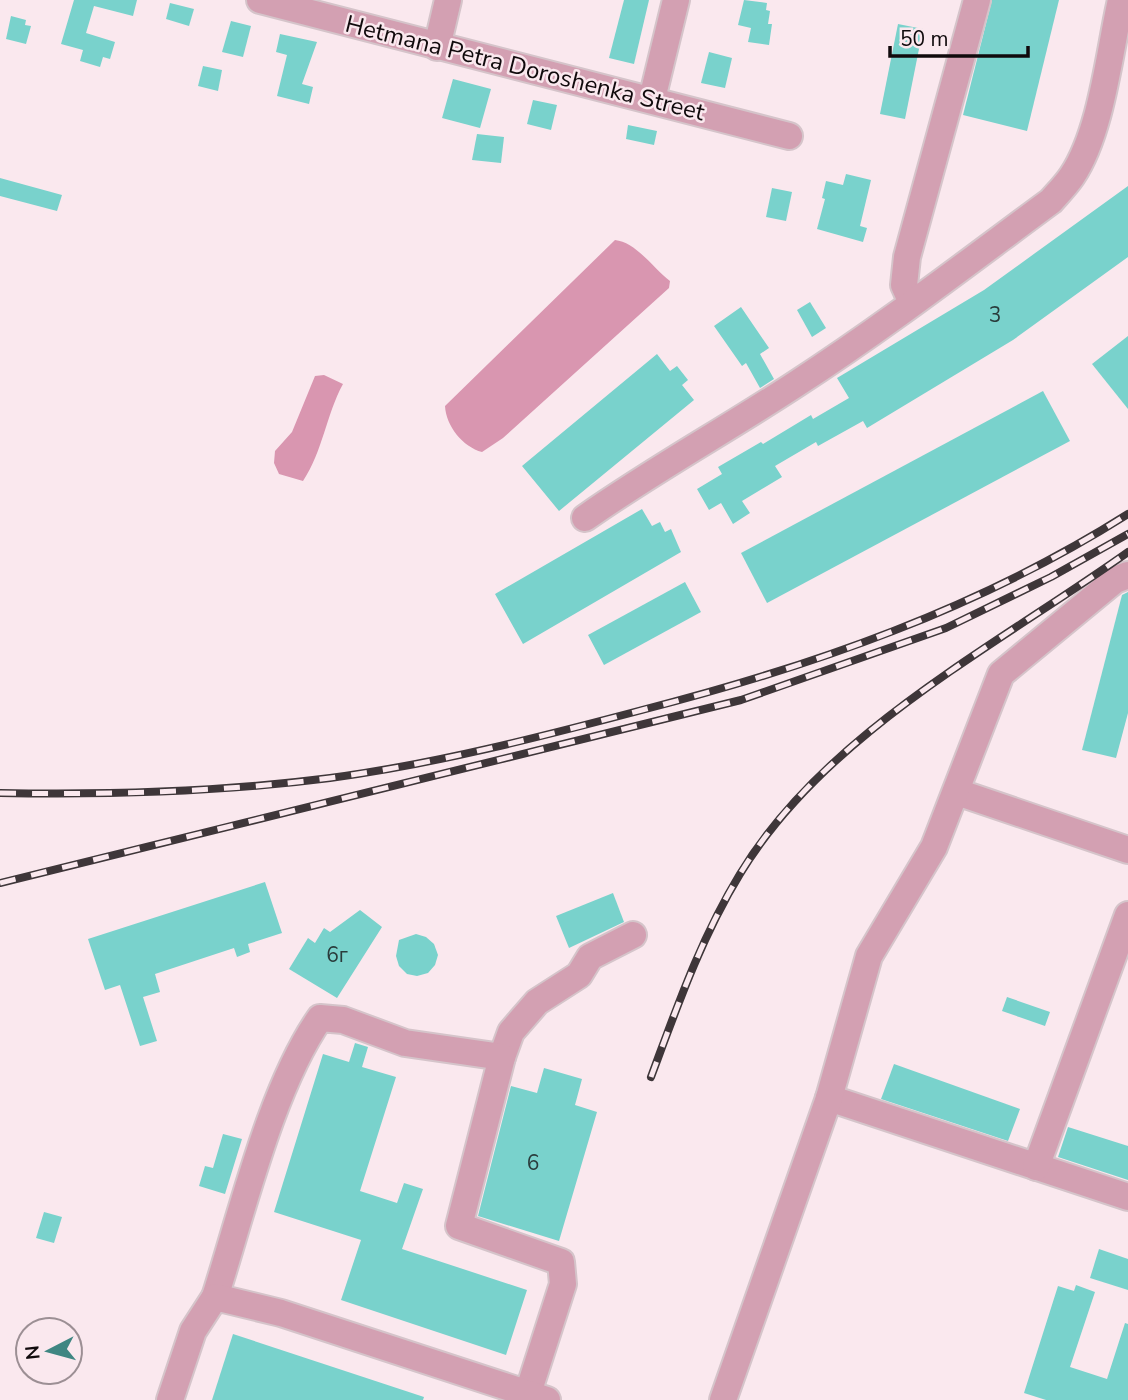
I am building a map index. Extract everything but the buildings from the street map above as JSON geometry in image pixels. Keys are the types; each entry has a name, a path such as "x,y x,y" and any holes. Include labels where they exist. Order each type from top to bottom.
{"street":[{"name":"Hetmana Petra Doroshenka Street","path":"260,0 305,6 437,47 652,99 789,136"},
{"path":"437,47 449,0"},
{"path":"652,99 676,0"},
{"path":"912,303 904,285 906,257 977,0"},
{"path":"585,519 632,485 667,467 799,383 1051,201 1073,176 1097,109 1121,0"},
{"path":"723,1400 829,1098 869,956 934,847 1001,674 1115,580 1128,575"},
{"path":"957,792 1128,850"},
{"path":"1035,1167 1128,915"},
{"path":"215,1297 281,1312 538,1397 563,1284 561,1262 459,1226 502,1057 511,1032 537,1002 579,975 590,957 633,935"},
{"path":"170,1400 193,1331 215,1297 269,1128 305,1040 320,1018 343,1020 405,1043 502,1057"},
{"path":"829,1098 1128,1197"}],"shaded area":[{"path":"615,240 630,246 644,257 670,281 669,288 503,438 482,452 468,446 452,428 445,406"},
{"path":"324,375 343,384 310,469 303,481 279,474 274,463 275,451 292,432 315,376"}],"railway":[{"path":"0,793 166,792 289,783 409,765 526,740 706,693 831,654 893,631 1013,579 1128,514"},
{"path":"0,883 741,700 946,628 1051,577 1128,534"},
{"path":"651,1077 691,973 726,898 776,824 818,777 916,695 1128,552"}]}
